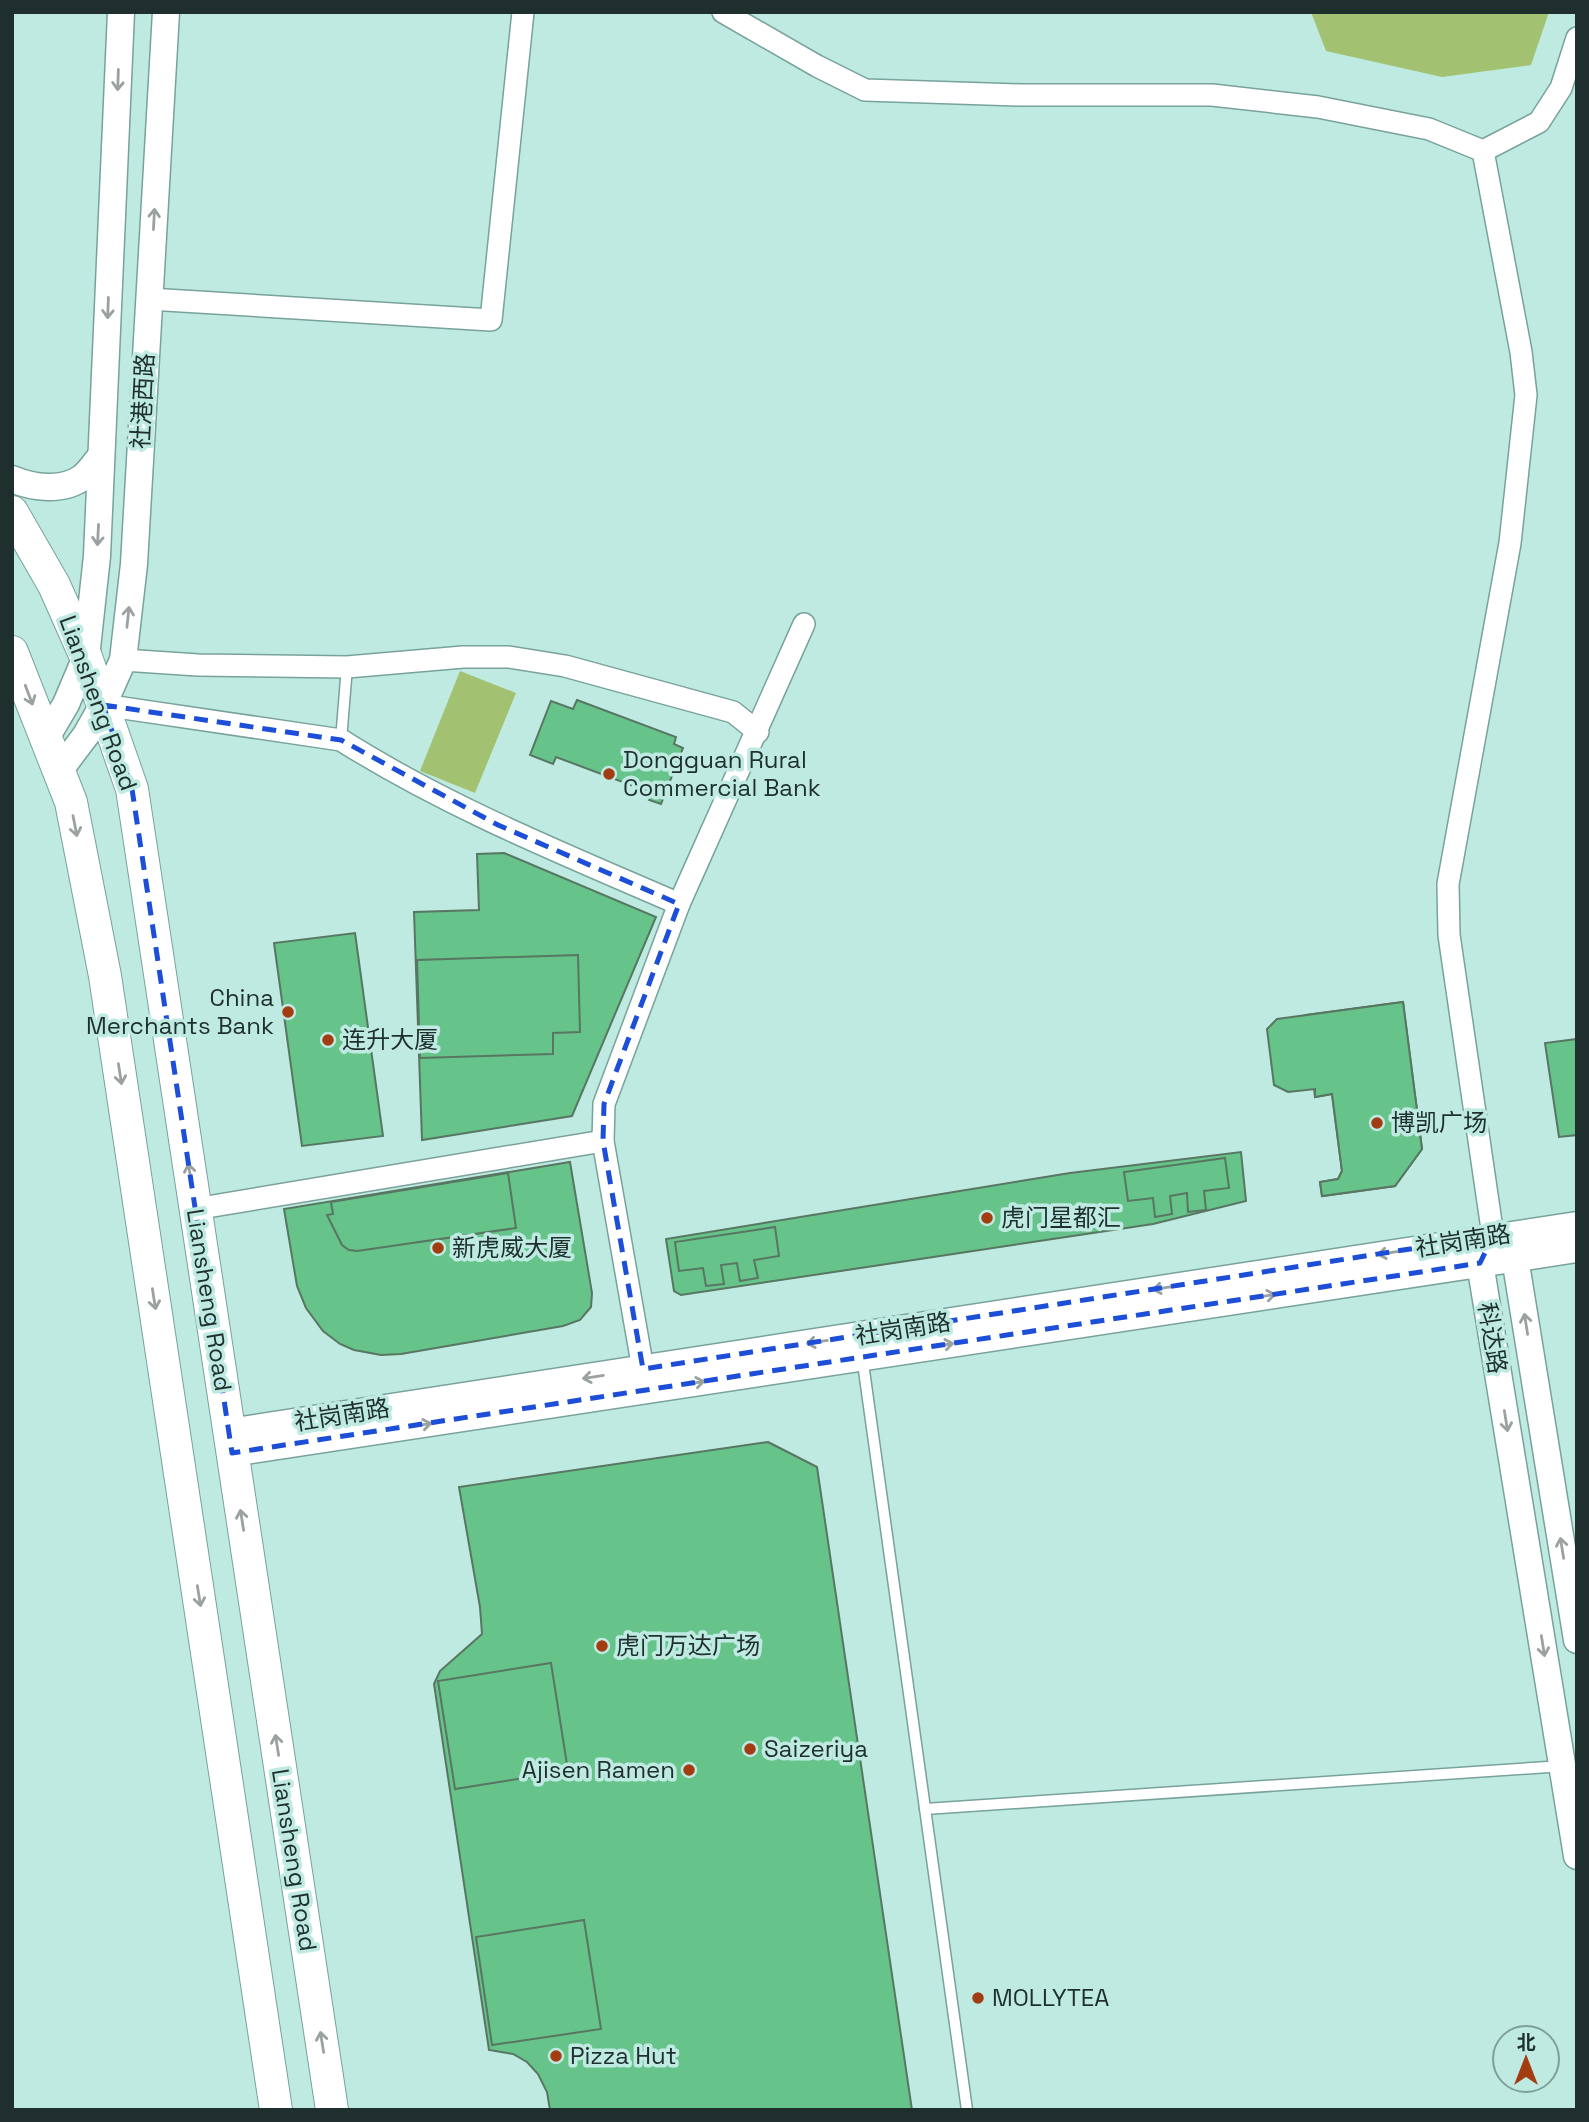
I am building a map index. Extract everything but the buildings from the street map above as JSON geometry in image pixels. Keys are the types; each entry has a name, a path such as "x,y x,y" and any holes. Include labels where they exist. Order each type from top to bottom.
{"main road":[{"name":"Liansheng Road","path":"12,512 54,585 86,657 132,789 332,2110"},
{"path":"12,652 71,802 105,976 276,2110"}],"street":[{"name":"社港西路","path":"46,738 66,704 86,657 97,556 121,12"},
{"name":"社港西路","path":"59,771 86,735 123,660 134,564 166,12"},
{"path":"149,299 491,320 523,12"},
{"path":"723,12 864,90 1021,95 1212,95 1318,107 1429,130 1483,151 1539,122 1560,88 1577,38"},
{"path":"1480,1263 1493,1236 1449,935 1448,884 1510,543 1526,395 1521,352 1483,151"},
{"path":"12,480 29,487 57,487 82,478 102,456"},
{"path":"643,1369 603,1141 604,1104 679,904 804,624"},
{"path":"123,660 198,665 347,667 463,657 509,657 565,666 733,712 758,732"},
{"path":"103,705 341,740 498,825 679,904"},
{"path":"195,1209 603,1141"},
{"name":"社岗南路","path":"230,1443 643,1369 860,1347 1493,1236 1577,1225"},
{"path":"1493,1236 1515,1258"},
{"name":"社岗南路","path":"230,1443 860,1347 1577,1249"},
{"name":"科达路","path":"1515,1258 1577,1640"},
{"name":"科达路","path":"1480,1263 1570,1766 1577,1856"}],"lane":[{"path":"341,740 347,667"},
{"path":"860,1347 967,2110"},
{"path":"925,1809 1570,1766"}],"highlighted area":[{"path":"103,705 341,740 498,825 679,904 604,1104 603,1141 643,1369 1493,1236 1480,1263 232,1453 132,789"}],"green space":[{"path":"1311,12 1549,12 1531,65 1442,77 1326,51"},
{"path":"460,671 516,693 475,793 420,771"}],"place":[{"name":"Dongguan Rural Commercial Bank","path":"609,774"},
{"name":"China Merchants Bank","path":"288,1012"},
{"name":"连升大厦","path":"328,1040"},
{"name":"博凯广场","path":"1377,1123"},
{"name":"虎门星都汇","path":"987,1218"},
{"name":"新虎威大厦","path":"438,1248"},
{"name":"虎门万达广场","path":"602,1646"},
{"name":"Saizeriya","path":"750,1749"},
{"name":"Ajisen Ramen","path":"689,1770"},
{"name":"MOLLYTEA","path":"978,1998"},
{"name":"Pizza Hut","path":"556,2056"}]}
